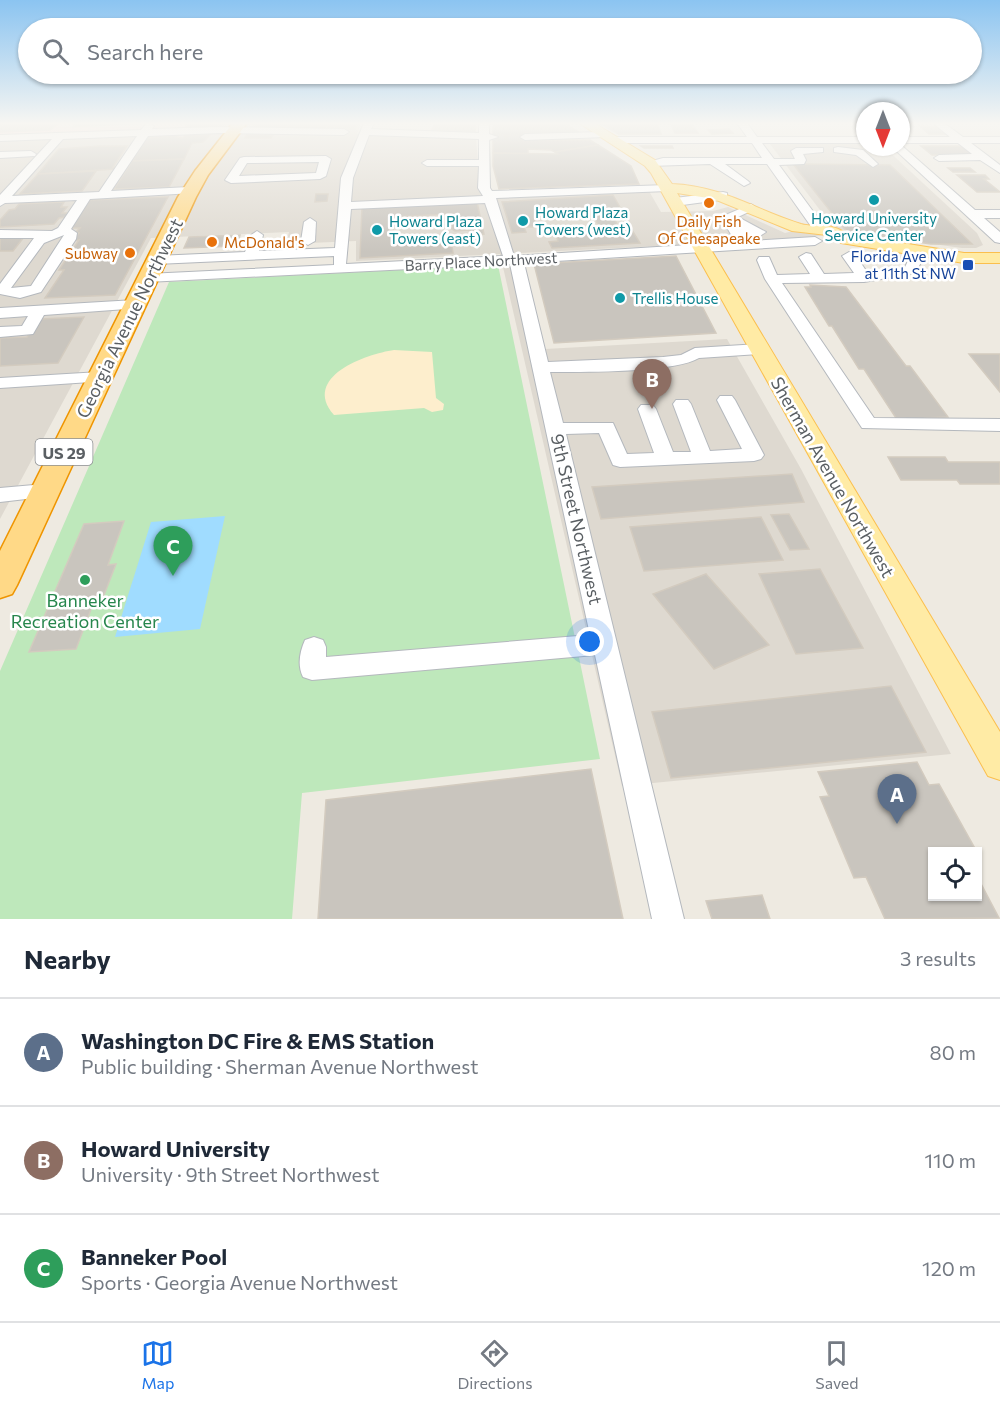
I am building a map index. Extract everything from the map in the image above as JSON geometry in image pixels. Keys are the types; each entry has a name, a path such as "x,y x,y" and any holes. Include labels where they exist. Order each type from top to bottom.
{"highway":[{"name":"Georgia Avenue Northwest","path":"0,585 189,191 208,166"}],"main road":[{"name":"Sherman Avenue Northwest","path":"652,166 1000,764"},
{"path":"671,195 695,189 723,196 835,243 841,238 968,258 1000,258"}],"street":[{"path":"1,200 36,166"},
{"path":"102,195 120,166"},
{"path":"241,166 230,184 334,176"},
{"path":"329,166 345,206 339,268"},
{"path":"316,192 334,176 341,166"},
{"name":"9th Street Northwest","path":"483,166 484,188 512,257 541,367 668,919"},
{"path":"720,166 744,183"},
{"path":"773,166 815,234"},
{"path":"918,166 1000,239"},
{"path":"984,170 1000,168"},
{"path":"1,200 189,191"},
{"path":"345,206 490,199 671,195"},
{"path":"0,234 55,236 86,196"},
{"path":"727,217 751,208"},
{"path":"973,214 1000,214"},
{"path":"308,241 310,222"},
{"name":"Barry Place Northwest","path":"152,269 339,268 702,248 815,234"},
{"path":"251,256 257,235"},
{"path":"772,279 864,278 910,270 916,259 914,250"},
{"path":"152,269 251,256 341,252"},
{"path":"849,256 864,278"},
{"path":"806,257 820,278"},
{"path":"764,260 772,279 869,424 1000,425"},
{"path":"0,313 135,305"},
{"path":"0,332 27,331 39,310"},
{"path":"541,367 663,362 685,359 695,353 759,349"},
{"path":"0,383 100,376"},
{"path":"556,429 606,427 620,461 754,455 726,400"},
{"path":"682,405 703,457"},
{"path":"647,409 666,459"},
{"path":"0,495 45,491"},
{"path":"314,646 312,669 606,644"}],"shaded area":[{"path":"0,166 478,166 481,198 649,191 661,212 713,211 728,207 785,233 829,222 787,166 904,166 977,233 983,245 976,248 962,248 847,232 796,239 520,253 545,349 727,339 801,469 951,754 622,786 500,254 356,261 356,241 286,244 289,232 151,238 0,519"}],"green space":[{"name":"Banneker Recreation Center","path":"498,265 600,759 302,793 292,919 0,919 0,671 169,282"}],"sand":[{"path":"394,350 432,352 436,398 444,404 443,410 432,412 424,408 334,415 326,401 326,389 331,379 354,362"}],"water":[{"path":"225,516 200,629 115,637 151,522"}],"building":[{"path":"45,166 117,167 116,169 38,174"},
{"path":"129,166 180,166 169,187 114,189"},
{"path":"493,166 631,166 639,184 499,189"},
{"name":"Howard University Service Center","path":"794,166 891,166 972,244 931,244 847,232"},
{"path":"948,168 970,168 975,172 953,172"},
{"path":"96,171 82,191 20,194 38,174"},
{"path":"957,175 985,175 989,179 984,179 1000,192 977,192"},
{"path":"316,194 328,194 327,201 315,202"},
{"name":"Howard Plaza Towers (west)","path":"613,195 625,216 613,216 620,230 632,230 640,243 552,248 549,242 558,241 556,235 560,233 601,231 590,208 535,211 540,225 538,227 524,227 526,232 512,233 502,202"},
{"path":"168,197 115,295 45,298 64,270 59,270 79,240 73,241 80,228 68,228 86,200"},
{"path":"64,202 61,207 67,207 62,213 69,213 66,217 59,218 54,224 0,227 0,220 9,210 15,209 19,204"},
{"name":"Howard Plaza Towers (east)","path":"477,202 484,234 470,235 469,230 455,231 452,229 449,214 393,217 393,242 437,239 441,240 442,247 452,246 453,253 360,258 362,206"},
{"name":"McDonald's","path":"240,235 237,246 184,248 189,237"},
{"path":"24,237 13,251 0,251 0,238"},
{"name":"Trellis House","path":"676,256 716,333 554,343 534,264"},
{"path":"810,285 846,287 948,417 925,418 928,421 907,421 905,418 896,418 864,369 859,369 832,326 829,326 805,287 811,287"},
{"path":"84,317 58,363 0,366 0,338 27,337 39,319"},
{"path":"969,354 1000,354 1000,392"},
{"path":"888,457 945,457 948,462 1000,462 1000,484 960,484 957,480 901,480"},
{"path":"792,474 804,502 601,519 592,487"},
{"path":"789,514 809,549 790,550 771,515"},
{"path":"761,517 783,560 644,571 630,527"},
{"name":"Banneker Recreation Center","path":"124,521 108,565 116,564 104,595 96,596 76,649 29,652 84,524"},
{"path":"820,569 863,648 796,654 759,574"},
{"path":"706,574 769,645 714,669 653,594"},
{"path":"891,686 926,752 671,778 652,712"},
{"path":"917,762 929,785 939,784 974,847 928,847 928,901 982,901 982,886 999,918 885,919 866,877 854,878 820,797 829,796 818,772"},
{"path":"591,769 623,919 318,919 326,800"},
{"path":"762,895 770,919 712,919 706,901"}],"place":[{"name":"Howard University Service Center","path":"874,200"},
{"name":"Daily Fish Of Chesapeake","path":"709,203"},
{"name":"Howard Plaza Towers (west)","path":"523,221"},
{"name":"Howard Plaza Towers (east)","path":"377,230"},
{"name":"McDonald's","path":"212,242"},
{"name":"Subway","path":"130,253"},
{"name":"Florida Ave NW at 11th St NW","path":"968,265"},
{"name":"Trellis House","path":"620,298"},
{"name":"Howard University","path":"652,409"},
{"name":"Banneker Pool","path":"173,576"},
{"name":"Banneker Recreation Center","path":"85,580"},
{"name":"Washington DC Fire & EMS Station","path":"897,824"}]}
